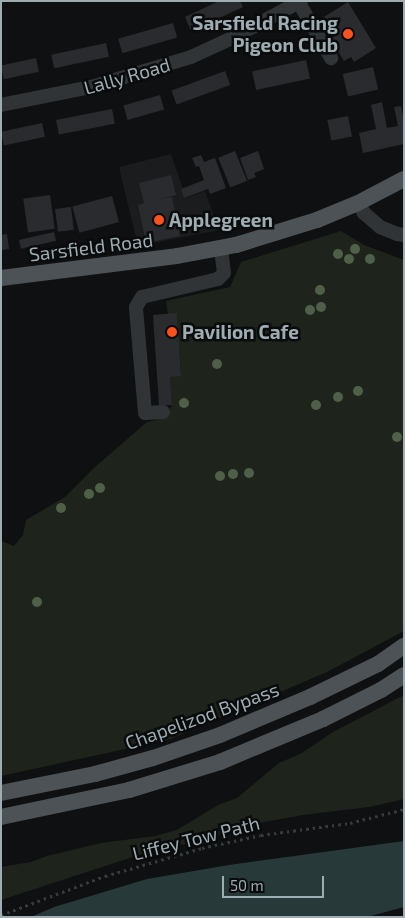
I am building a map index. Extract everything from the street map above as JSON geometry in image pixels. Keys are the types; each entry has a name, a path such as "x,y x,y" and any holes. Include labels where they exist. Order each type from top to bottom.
{"main road":[{"name":"Sarsfield Road","path":"1,278 177,256 221,248 280,233 358,203 404,179"},
{"name":"Chapelizod Bypass","path":"1,793 95,774 153,758 220,735 310,697 378,664 404,646"},
{"path":"1,817 129,790 220,762 323,719 381,690 404,676"}],"street":[{"path":"300,2 331,58"},
{"name":"Lally Road","path":"1,105 91,87 191,57 300,2"},
{"path":"358,203 364,213 380,227 404,235"},
{"path":"163,412 145,413 136,306 142,296 218,279 224,273 221,248"}],"path":[{"name":"Liffey Tow Path","path":"1,915 105,876 202,848 261,835 350,823 404,810"}],"shaded area":[{"path":"171,154 186,198 205,191 219,230 132,247 136,238 119,167"},
{"path":"341,231 364,245 404,260 404,631 327,672 171,739 1,776 1,541 14,546 23,535 26,520 65,497 95,467 147,422 165,418 172,405 170,377 181,375 177,314 168,314 166,301 230,287 241,262"},
{"path":"404,695 404,799 369,807 303,815 253,824 192,843 148,852 1,900 1,867 31,862 47,856 101,843 155,836 177,830 218,805 237,798 279,763 302,753 333,732"},
{"path":"404,841 404,907 367,917 31,917 54,907 147,879 229,865"}],"building":[{"path":"219,1 240,1 243,7 191,31 185,17"},
{"name":"Sarsfield Racing Pigeon Club","path":"348,2 376,48 354,62 351,57 344,61 319,20"},
{"path":"173,23 177,37 122,53 118,39"},
{"path":"106,43 109,57 54,68 51,55"},
{"path":"36,58 39,72 4,79 1,65"},
{"path":"306,60 310,79 256,90 252,71"},
{"path":"373,67 378,89 348,96 343,74"},
{"path":"225,71 230,85 177,105 171,90"},
{"path":"160,95 164,109 128,120 123,105"},
{"path":"382,102 387,128 398,126 394,107 401,106 404,120 404,144 363,153 359,133 376,129 371,105"},
{"path":"112,109 115,124 59,135 56,120"},
{"path":"348,116 352,137 331,141 327,120"},
{"path":"42,123 45,137 4,145 1,132"},
{"path":"235,151 247,181 230,187 218,158"},
{"path":"258,151 264,169 254,173 256,177 248,180 240,158"},
{"path":"201,155 204,162 215,158 226,188 210,194 208,189 184,198 181,189 204,180 199,166 196,167 192,158"},
{"path":"171,175 176,195 157,200 172,197 180,236 146,243 138,205 144,203 139,183"},
{"path":"50,195 55,229 28,232 23,199"},
{"path":"112,196 119,222 79,233 72,207"},
{"path":"71,207 74,230 58,232 55,209"},
{"path":"54,232 56,241 21,249 19,240"},
{"path":"7,234 9,249 1,250 1,235"},
{"path":"177,313 181,376 170,377 172,405 159,406 153,315"}],"place":[{"name":"Sarsfield Racing Pigeon Club","path":"348,34"},
{"name":"Applegreen","path":"159,220"},
{"name":"Pavilion Cafe","path":"172,332"}]}
